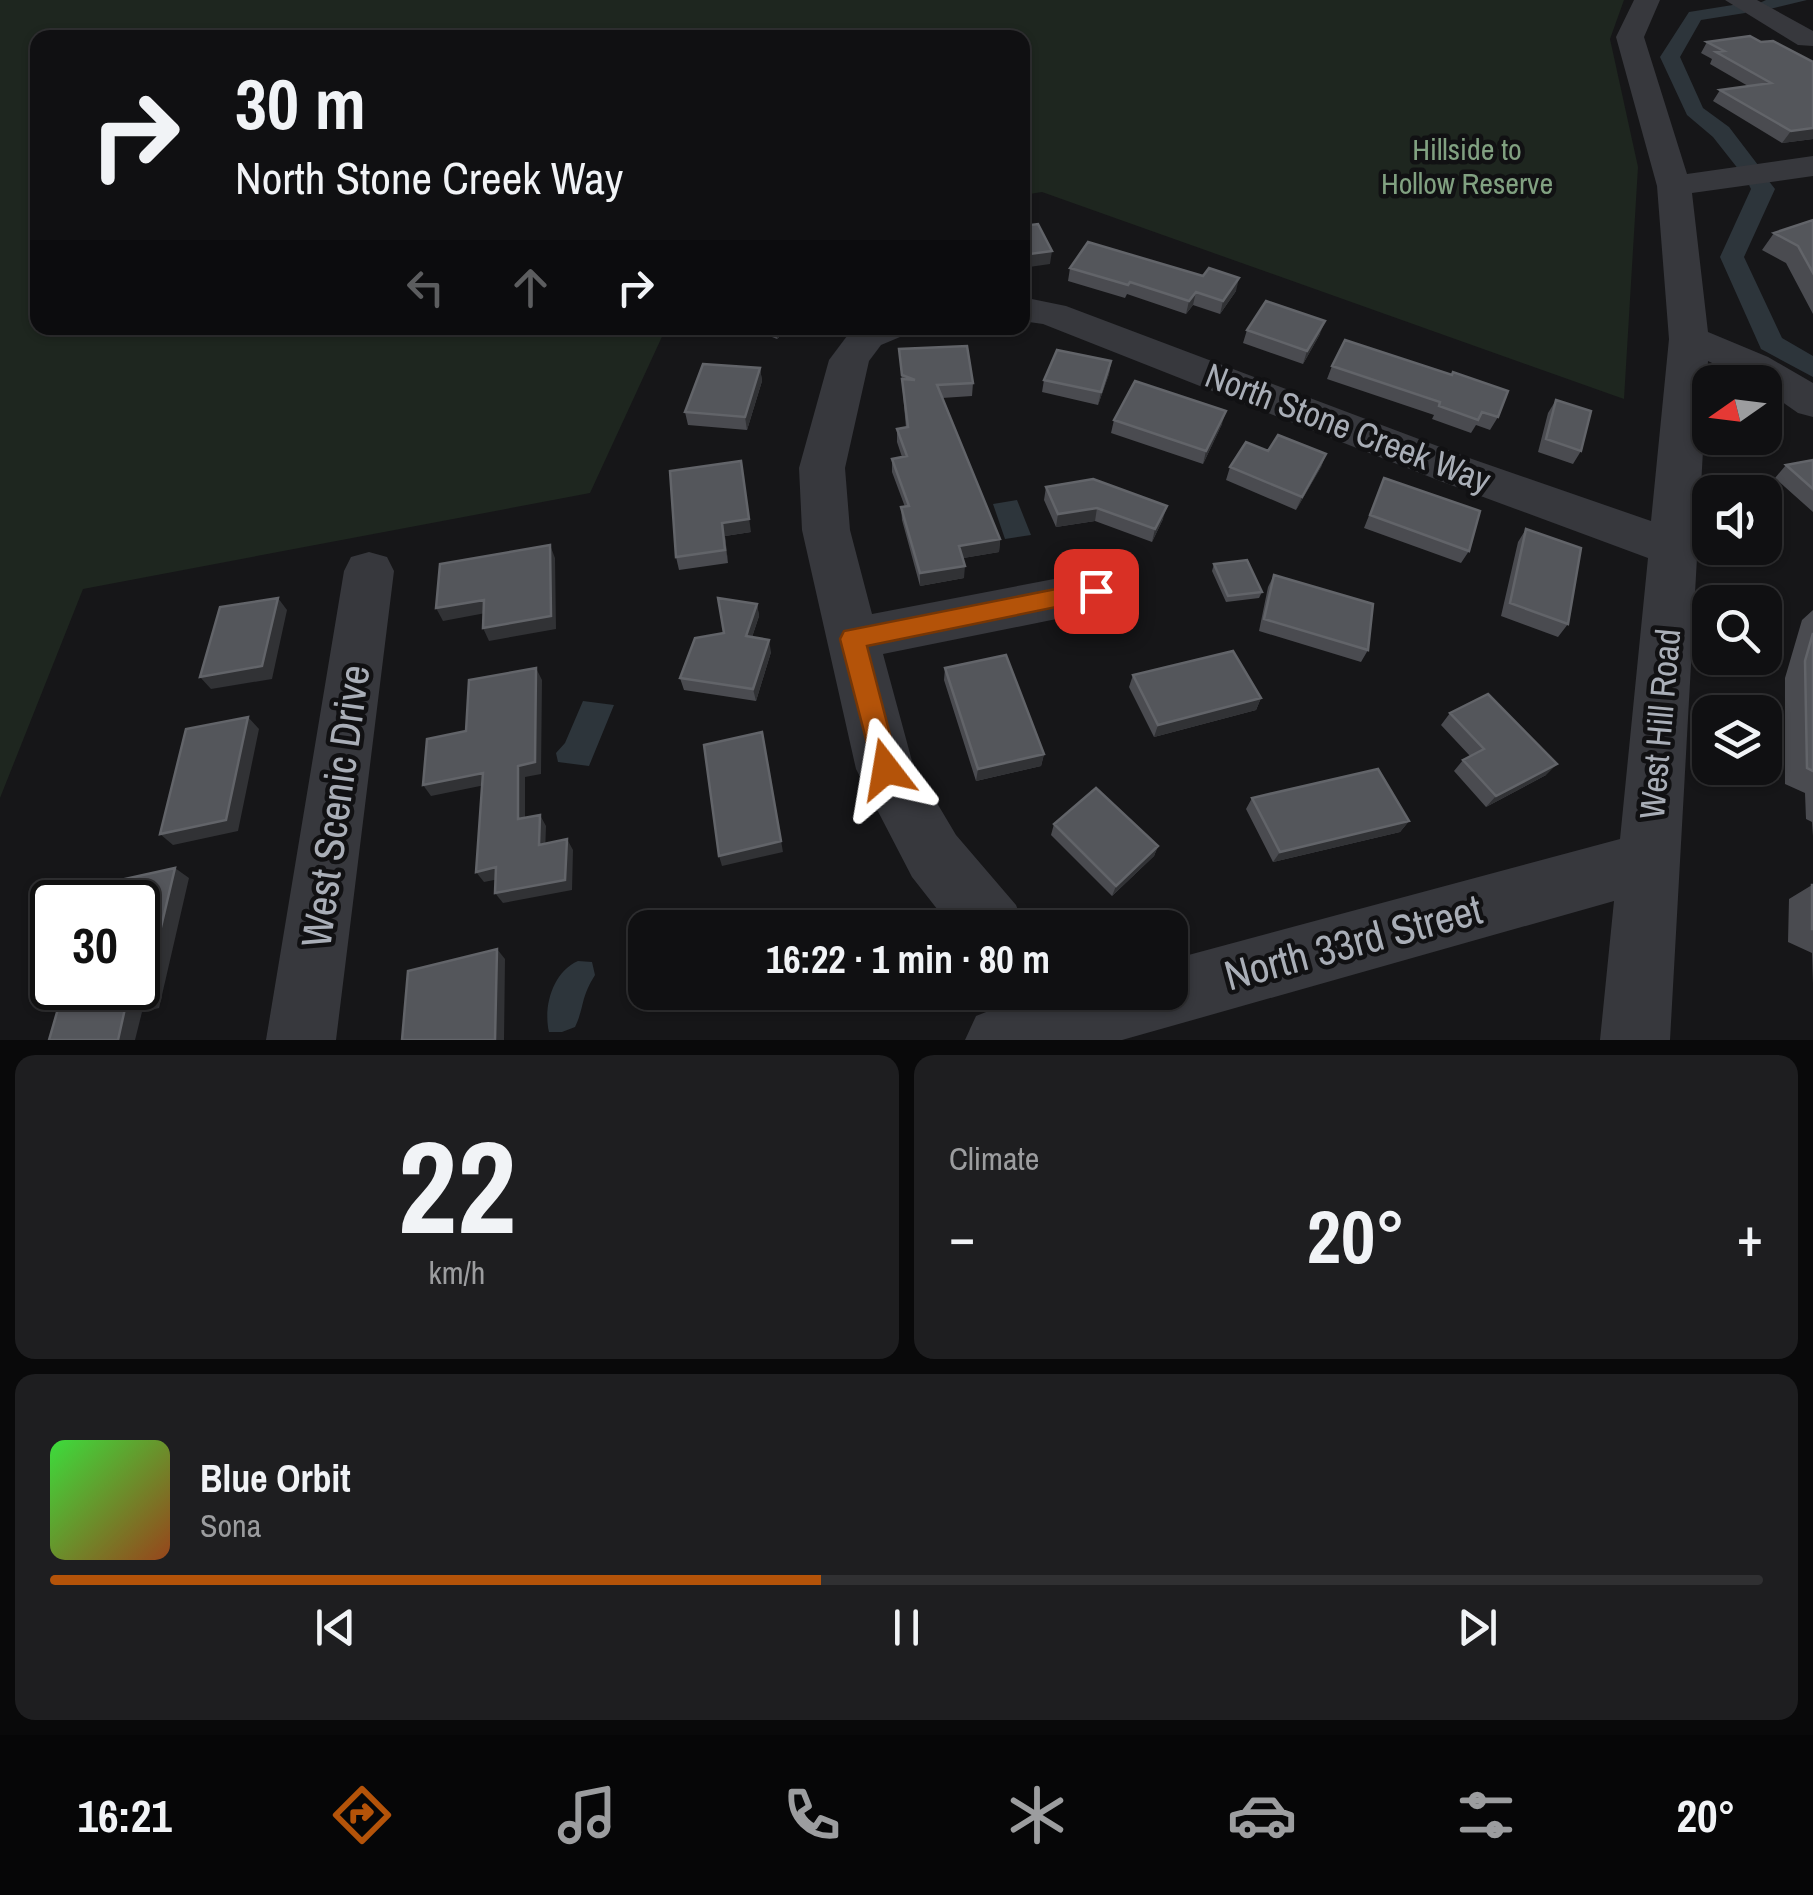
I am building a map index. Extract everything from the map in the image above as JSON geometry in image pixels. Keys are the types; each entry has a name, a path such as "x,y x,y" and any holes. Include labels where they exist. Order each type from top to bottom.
{"street":[{"name":"West Hill Road","path":"1635,1040 1689,339 1674,186 1630,38 1647,0"},
{"path":"1738,0 1808,39"},
{"path":"1674,186 1813,166"},
{"name":"North Stone Creek Way","path":"1030,310 1052,314 1456,470 1674,548"},
{"path":"869,335 848,360 822,468 826,530 886,769 934,856 979,910"},
{"path":"1689,339 1746,360 1813,403"},
{"name":"West Scenic Drive","path":"301,1040 369,571"},
{"path":"853,639 1096,591"},
{"name":"North 33rd Street","path":"1188,975 1649,861"},
{"name":"North 33rd Street","path":"1000,1040 1054,1010"}],"green space":[{"name":"Hillside to Hollow Reserve","path":"0,0 1624,0 1610,39 1638,167 1624,399 1042,192 1030,194 1030,30 30,30 30,335 663,335 590,493 83,589 0,798"}],"shaded area":[{"path":"1017,500 1031,535 1005,539 993,504"},
{"path":"583,701 614,705 589,766 558,762 556,753 565,743"},
{"path":"578,961 592,962 595,975 578,1020 575,1027 549,1032 547,1011 556,981"}],"building":[{"path":"1750,36 1761,42 1773,41 1813,62 1813,128 1791,131 1720,90 1771,83 1716,52 1724,51 1707,42"},
{"path":"1813,220 1813,273 1798,246 1774,233"},
{"path":"1038,224 1052,251 1030,254 1030,225"},
{"path":"1088,242 1203,276 1209,268 1239,278 1223,301 1196,292 1189,301 1070,268"},
{"path":"1266,301 1325,321 1307,351 1247,330"},
{"path":"1345,340 1508,391 1498,417 1482,412 1478,420 1439,406 1440,402 1332,366"},
{"path":"967,346 973,383 937,385 1000,539 959,546 965,566 920,573 901,507 909,506 892,459 907,456 897,429 908,427 902,379 915,380 902,375 899,349"},
{"path":"1057,350 1111,361 1101,392 1044,380"},
{"path":"703,364 760,368 745,417 685,412"},
{"path":"1135,381 1226,411 1206,451 1114,420"},
{"path":"1556,400 1591,411 1581,451 1546,439"},
{"path":"1278,435 1326,454 1302,497 1230,467 1246,442 1268,451"},
{"path":"1813,460 1813,489 1786,465"},
{"path":"741,461 749,519 722,523 725,550 676,557 670,471"},
{"path":"1384,478 1480,511 1469,551 1370,515"},
{"path":"1093,479 1167,506 1155,529 1097,508 1058,514 1046,487"},
{"path":"1526,529 1581,548 1568,624 1510,603"},
{"path":"550,545 551,616 483,628 484,600 436,608 440,564"},
{"path":"1247,560 1262,592 1228,596 1214,564"},
{"path":"1274,575 1373,604 1368,650 1264,619"},
{"path":"278,598 262,666 200,677 220,607"},
{"path":"718,598 757,604 746,636 769,640 753,689 680,678 695,638 724,633"},
{"path":"1813,633 1813,771 1807,768 1805,661"},
{"path":"1233,651 1261,698 1158,725 1133,675"},
{"path":"1006,655 1044,754 978,769 945,668"},
{"path":"536,668 535,762 518,766 518,819 540,815 539,845 567,839 565,880 495,893 496,867 476,872 483,773 423,785 427,739 466,731 469,680"},
{"path":"1488,694 1557,764 1496,796 1463,760 1484,749 1450,713"},
{"path":"248,717 226,820 160,834 186,729"},
{"path":"762,732 781,841 719,856 704,745"},
{"path":"1378,769 1409,821 1280,852 1252,798"},
{"path":"1096,788 1158,846 1116,886 1054,824"},
{"path":"175,868 160,931 160,880 120,880"},
{"path":"497,949 495,1040 402,1040 408,971"},
{"path":"58,1010 125,1010 118,1040 49,1040"}],"waterway":[{"path":"1762,6 1798,0"},
{"path":"1739,9 1695,16 1670,57 1694,111 1721,132 1747,165"},
{"path":"1760,185 1763,189 1732,257 1771,343 1813,368"}],"route":[{"path":"886,769 853,639 1096,591"}]}
